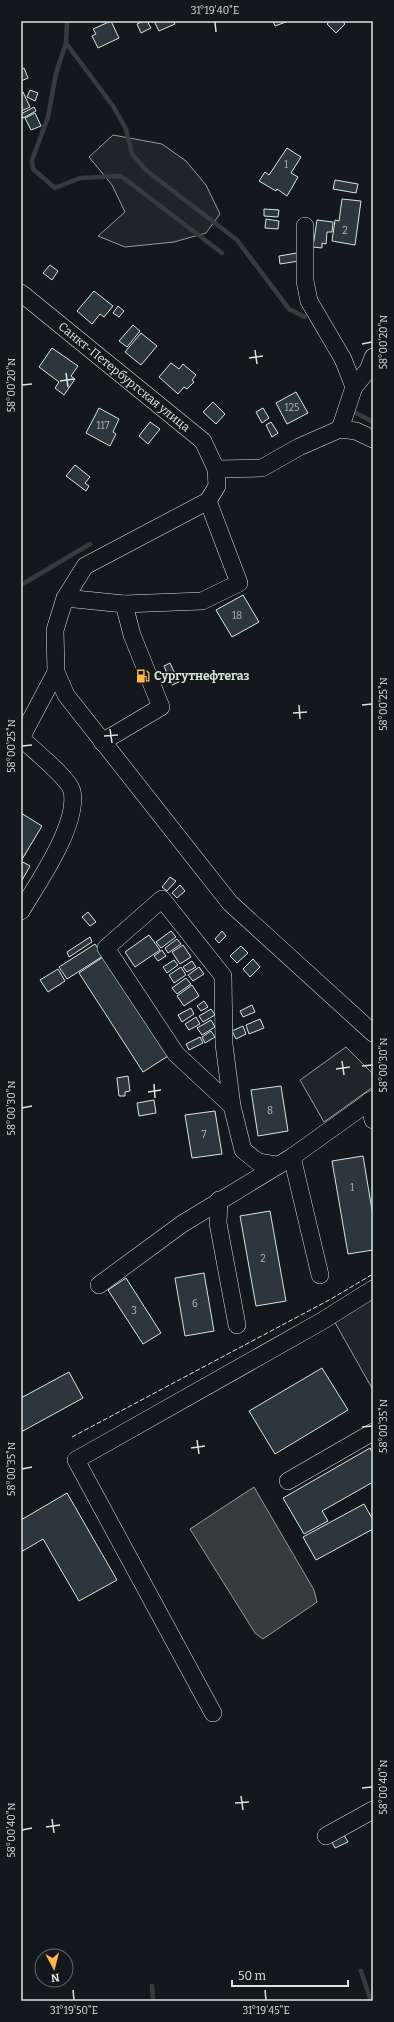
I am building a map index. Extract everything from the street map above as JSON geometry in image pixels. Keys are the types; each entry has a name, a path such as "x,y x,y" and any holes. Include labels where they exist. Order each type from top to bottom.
{"street":[{"path":"305,226 305,281 309,301 343,359 354,387"},
{"name":"Санкт-Петербургская улица","path":"21,292 204,441 216,469"},
{"path":"340,429 354,387 368,370 373,356"},
{"path":"373,439 356,431 340,429 300,447 262,468 216,469 217,486 208,501 85,566 65,598 55,630 56,672 66,695 102,742 230,902 373,1033"},
{"path":"65,598 124,604 202,601 239,583 208,501"},
{"path":"102,742 161,708 132,635 124,604"},
{"path":"21,911 62,841 72,810 72,790 61,776 21,738 56,672"},
{"path":"232,1106 176,1054 106,948 162,899 223,976 224,1044 232,1106 243,1150 258,1162 276,1165"},
{"path":"371,1100 373,1120"},
{"path":"99,1285 182,1224 276,1165 292,1157 371,1100"},
{"path":"292,1157 320,1275"},
{"path":"219,1200 218,1223 237,1325"},
{"path":"212,1713 76,1460 322,1321 373,1289"},
{"path":"288,1481 373,1432"},
{"path":"326,1836 373,1810"}],"shaded area":[{"path":"113,135 162,144 186,161 206,185 220,214 206,233 174,242 125,247 98,236 125,212 112,185 89,157"},
{"path":"346,1047 373,1074 373,1087 324,1122 300,1080"},
{"path":"373,1297 373,1390 333,1319"},
{"path":"254,1487 314,1590 317,1602 263,1639 255,1633 190,1529"}],"building":[{"path":"111,21 119,38 98,48 92,36 96,34 93,29"},
{"path":"147,21 151,28 141,33 137,24"},
{"path":"154,21 173,21 175,24 159,31"},
{"path":"273,21 285,21 286,22 275,26"},
{"path":"330,21 342,21 345,24 336,33 327,24"},
{"path":"24,68 28,78 21,81 21,70"},
{"path":"30,90 38,93 35,101 27,97"},
{"path":"23,92 30,107 21,111 21,93"},
{"path":"34,107 36,111 23,118 21,114"},
{"path":"35,113 41,126 31,130 25,118"},
{"path":"287,148 301,157 291,173 298,177 287,196 277,189 276,191 259,181 265,172 269,175"},
{"path":"335,180 358,184 356,193 333,189"},
{"path":"342,199 361,201 355,245 332,241 335,220 339,221"},
{"path":"264,209 279,210 278,217 264,216"},
{"path":"266,219 279,221 278,229 265,228"},
{"path":"317,220 333,222 332,232 327,232 326,244 322,243 322,248 313,247"},
{"path":"297,253 299,261 280,264 279,256"},
{"path":"50,265 58,271 52,280 43,273"},
{"path":"94,291 113,306 104,317 100,314 92,324 77,311"},
{"path":"118,306 124,311 119,317 113,313"},
{"path":"133,325 140,331 127,347 119,341"},
{"path":"141,333 157,346 141,365 125,352"},
{"path":"52,348 78,366 71,376 75,379 64,395 55,388 59,382 39,367"},
{"path":"171,363 179,369 183,364 196,375 192,380 194,382 187,389 184,387 178,394 159,377"},
{"path":"296,392 308,413 287,424 276,403"},
{"path":"213,402 225,414 216,424 203,412"},
{"path":"99,408 119,419 113,432 116,434 110,446 86,433"},
{"path":"263,408 269,418 262,423 256,412"},
{"path":"150,422 160,429 148,444 139,436"},
{"path":"271,422 278,433 272,437 266,425"},
{"path":"75,465 90,477 85,483 89,486 86,491 66,476"},
{"path":"243,595 259,622 232,637 216,610"},
{"path":"170,663 179,682 172,685 164,666"},
{"path":"21,813 42,826 21,861"},
{"path":"21,861 30,866 21,882"},
{"path":"170,877 176,881 167,891 162,887"},
{"path":"180,885 185,891 177,898 172,893"},
{"path":"88,912 96,922 90,926 82,917"},
{"path":"171,931 176,937 161,948 156,942"},
{"path":"222,931 226,936 219,943 215,939"},
{"path":"149,935 160,950 135,967 125,952"},
{"path":"90,937 92,942 69,957 67,952"},
{"path":"177,939 181,944 168,953 165,948"},
{"path":"95,944 103,956 67,979 59,967"},
{"path":"183,945 191,957 180,964 172,952"},
{"path":"241,946 248,953 237,963 230,956"},
{"path":"162,950 166,956 158,961 154,956"},
{"path":"103,957 168,1056 143,1072 79,973"},
{"path":"253,959 260,967 250,977 243,969"},
{"path":"174,960 178,965 167,973 163,967"},
{"path":"192,961 196,967 187,972 183,967"},
{"path":"181,967 186,975 174,983 169,975"},
{"path":"199,967 204,974 193,981 188,975"},
{"path":"58,969 65,981 48,992 40,980"},
{"path":"186,978 191,984 177,994 172,988"},
{"path":"192,985 199,996 184,1006 177,996"},
{"path":"204,1001 208,1007 201,1011 197,1006"},
{"path":"252,1005 255,1012 243,1017 240,1011"},
{"path":"191,1008 194,1014 182,1022 178,1015"},
{"path":"211,1009 215,1015 203,1022 199,1016"},
{"path":"196,1017 200,1024 189,1030 185,1024"},
{"path":"260,1019 264,1028 249,1034 246,1025"},
{"path":"211,1020 215,1027 202,1035 197,1028"},
{"path":"243,1026 246,1034 236,1039 232,1031"},
{"path":"211,1031 215,1037 205,1043 202,1037"},
{"path":"200,1037 203,1043 189,1050 186,1044"},
{"path":"128,1076 130,1091 125,1092 125,1096 119,1096 117,1078"},
{"path":"281,1086 288,1131 258,1136 251,1090"},
{"path":"154,1100 156,1113 139,1116 137,1103"},
{"path":"215,1111 222,1154 192,1158 185,1115"},
{"path":"363,1156 373,1216 373,1250 348,1254 332,1161"},
{"path":"270,1211 286,1301 256,1306 240,1216"},
{"path":"204,1273 214,1331 185,1336 175,1278"},
{"path":"126,1278 161,1333 143,1344 108,1290"},
{"path":"322,1368 348,1410 275,1454 249,1411"},
{"path":"69,1372 83,1398 21,1432 21,1398"},
{"path":"370,1448 373,1454 373,1482 322,1511 328,1521 304,1534 283,1498"},
{"path":"67,1493 117,1580 79,1601 43,1539 21,1552 21,1520"},
{"path":"364,1504 373,1520 373,1529 316,1560 303,1537"},
{"path":"344,1835 348,1842 335,1848 332,1842"}],"waterway":[{"path":"67,21 66,43 56,73 48,117 32,160 33,169 55,188 80,178 121,176 222,253"},
{"path":"66,43 113,106 126,129 132,154 147,171 237,240 289,309 305,317"},
{"path":"356,413 373,422"},
{"path":"21,585 90,544"},
{"path":"361,1971 371,2001"},
{"path":"152,1986 153,2001"}],"fence":[{"path":"72,1437 331,1299 373,1274"}],"place":[{"name":"Сургутнефтегаз","path":"143,676"}]}
